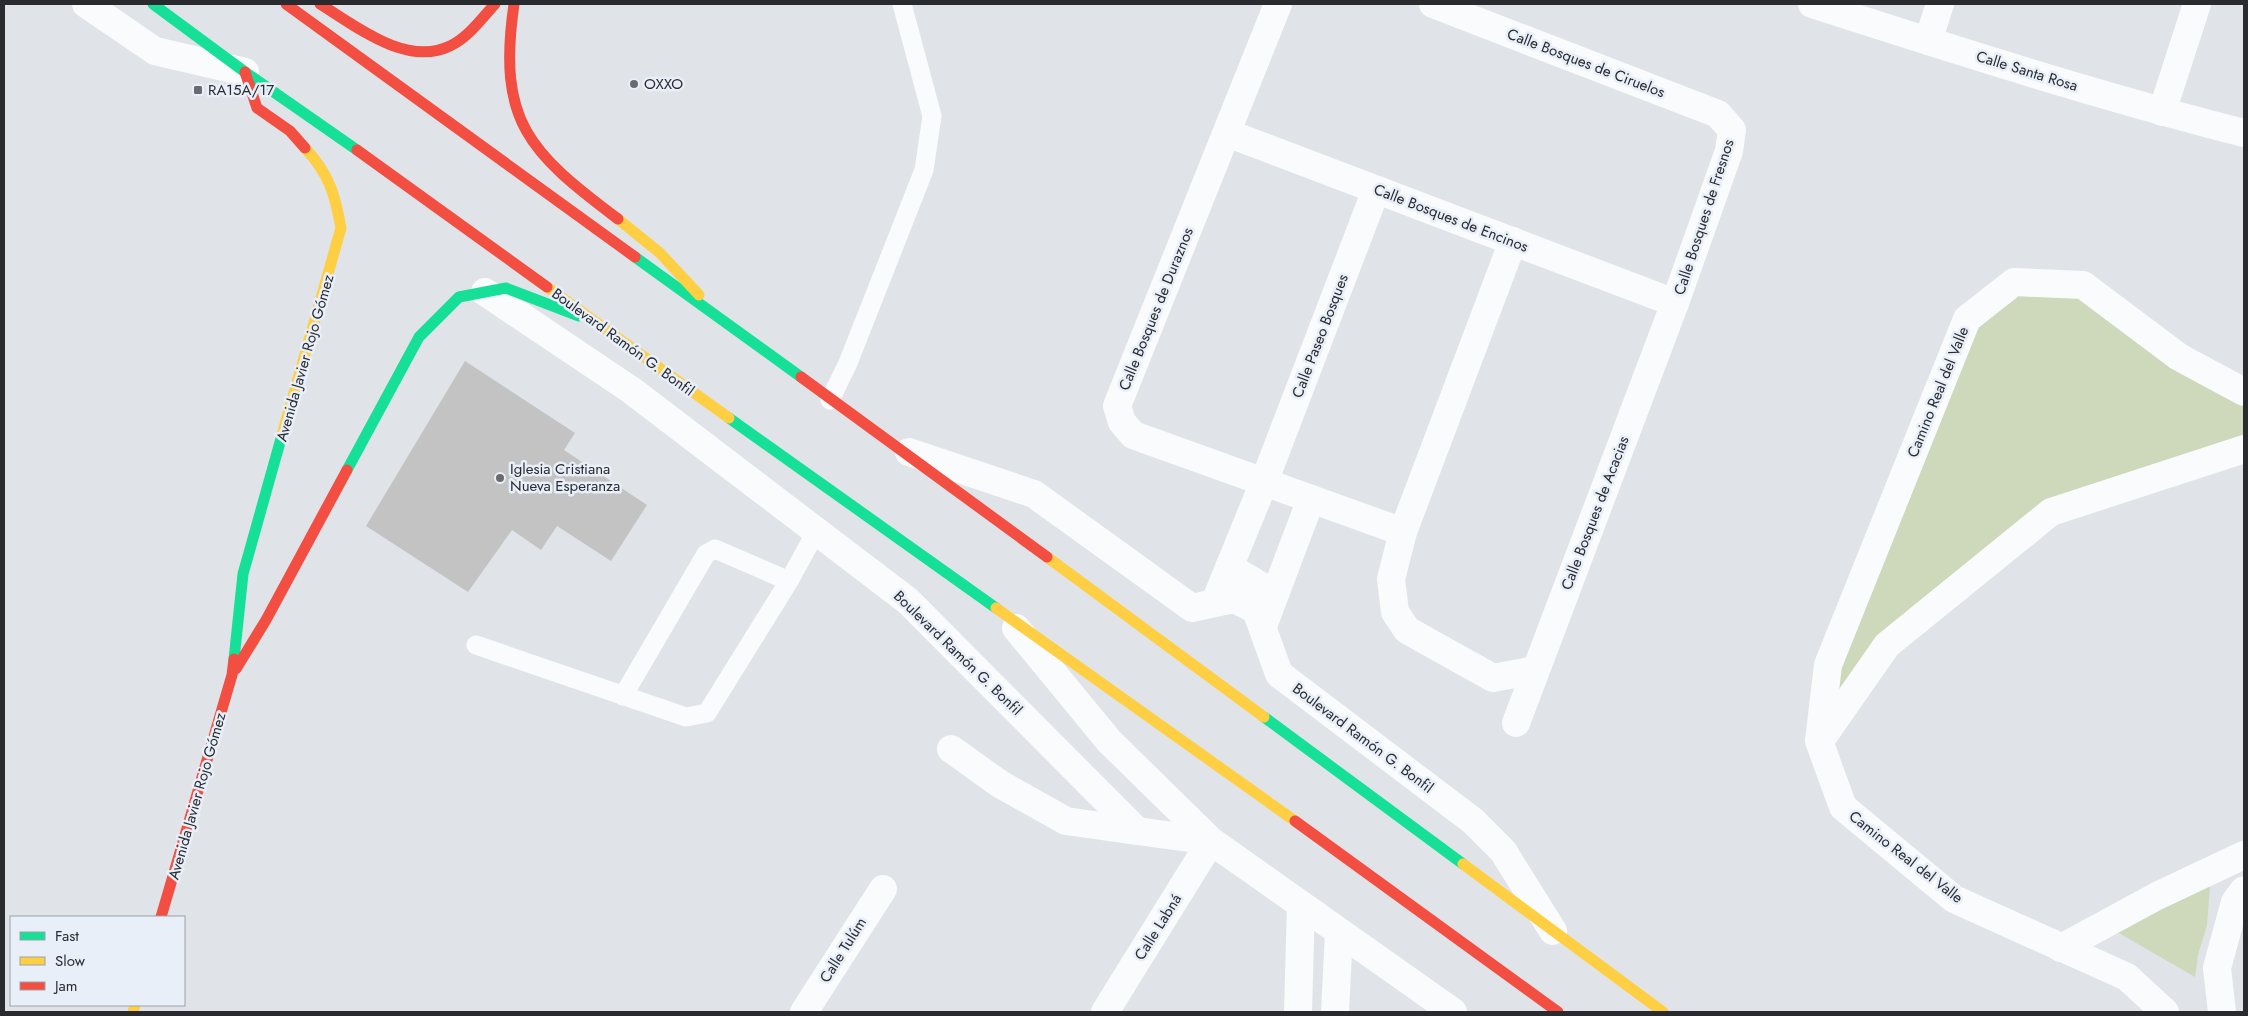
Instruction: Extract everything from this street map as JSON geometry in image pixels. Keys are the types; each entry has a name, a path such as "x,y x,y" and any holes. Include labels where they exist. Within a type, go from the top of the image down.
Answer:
{"main road":[{"name":"Boulevard Ramón G. Bonfil","path":"153,4 245,72 424,197 593,321 1431,918 1558,1012"},
{"name":"Boulevard Ramón G. Bonfil","path":"286,4 719,316 830,400 899,448 1663,1012"},
{"path":"320,4 396,48 423,52 450,46 495,4"},
{"path":"514,4 510,26 510,74 513,97 519,119 531,140 546,161 660,254 719,316"},
{"name":"Avenida Javier Rojo Gómez","path":"161,916 232,674 243,574 340,228 335,194 326,174 310,152 290,131 257,108 245,72"},
{"name":"Avenida Javier Rojo Gómez","path":"232,674 266,620 419,337 459,297 506,288 593,321"}],"street":[{"name":"Boulevard Ramón G. Bonfil","path":"86,4 154,51 245,72"},
{"name":"Calle Bosques de Duraznos","path":"1278,4 1117,406 1122,422 1133,435 1311,499"},
{"name":"Calle Bosques de Ciruelos","path":"1433,4 1718,114 1732,130"},
{"name":"Calle Santa Rosa","path":"1812,4 2162,112 2244,133"},
{"path":"1928,41 1940,4"},
{"path":"2162,112 2197,4"},
{"name":"Calle Bosques de Fresnos","path":"1675,303 1729,150 1732,130"},
{"name":"Calle Bosques de Encinos","path":"1227,133 1675,303"},
{"name":"Calle Paseo Bosques","path":"1215,602 1264,482 1376,190"},
{"path":"1513,241 1403,532 1391,579 1395,612 1407,630 1493,678 1535,670"},
{"name":"Camino Real del Valle","path":"2165,1012 2127,977 1954,899 1843,807 1819,741 1828,666 1967,319 2014,282 2083,285 2179,357 2244,392"},
{"name":"Boulevard Ramón G. Bonfil","path":"484,292 632,390 908,601 1137,831 1211,842"},
{"name":"Calle Bosques de Acacias","path":"1516,723 1675,303"},
{"name":"Boulevard Ramón G. Bonfil","path":"899,448 1034,494 1192,608 1234,599 1256,610 1279,674 1473,821 1502,851 1555,934"},
{"path":"1819,741 1886,645 2051,512 2244,449"},
{"path":"1263,626 1311,499 1403,532"},
{"path":"1229,567 1275,594"},
{"name":"Boulevard Ramón G. Bonfil","path":"1002,611 1109,741 1211,842 1453,1012"},
{"path":"951,749 1000,784 1066,821 1137,831"},
{"name":"Calle Labná","path":"1105,1012 1211,842"},
{"path":"2061,948 2157,896 2244,855"},
{"name":"Calle Tulúm","path":"804,1012 883,889"},
{"path":"2222,1012 2217,968 2235,902 2244,890"},
{"path":"1298,1012 1300,905"},
{"path":"1335,1012 1339,932"}],"lane":[{"path":"830,400 848,363 924,170 932,116 902,4"},
{"path":"476,645 686,717 707,713 789,581 817,530"},
{"path":"623,696 706,554 715,549 789,581"}],"green space":[{"path":"2068,288 2244,391 2244,435 2047,508 1829,714 1831,667 1984,296"},
{"path":"2211,873 2207,925 2198,955 2195,977 2105,925"}],"building":[{"name":"Iglesia Cristiana Nueva Esperanza","path":"465,361 575,433 564,450 647,505 611,561 557,526 541,550 512,530 468,592 366,526"}],"traffic: fast":[{"path":"153,4 245,72 357,150"},
{"path":"635,257 801,377"},
{"path":"347,470 419,337 459,297 506,288 579,316"},
{"path":"729,418 996,608"},
{"path":"234,659 243,574 282,435"},
{"path":"1264,717 1463,864"}],"traffic: slow":[{"path":"282,435 341,228 330,185 320,167 305,148"},
{"path":"618,219 660,253 699,295"},
{"path":"547,287 729,418"},
{"path":"1047,557 1264,717"},
{"path":"996,608 1295,821"},
{"path":"1463,864 1663,1012"},
{"path":"133,1012 135,1006"}],"traffic: jam":[{"path":"286,4 635,257"},
{"path":"320,4 382,41 399,48 416,51 433,51 457,42 495,4"},
{"path":"514,4 510,44 511,78 516,106 526,131 542,153 562,174 618,219"},
{"path":"245,72 257,108 290,131 305,148"},
{"path":"357,150 547,287"},
{"path":"801,377 1047,557"},
{"path":"236,669 266,620 347,470"},
{"path":"161,916 232,675 234,659"},
{"path":"1295,821 1558,1012"}],"place":[{"name":"OXXO","path":"634,84"},
{"name":"RA15A/17","path":"198,90"},
{"name":"Iglesia Cristiana Nueva Esperanza","path":"500,478"}]}
